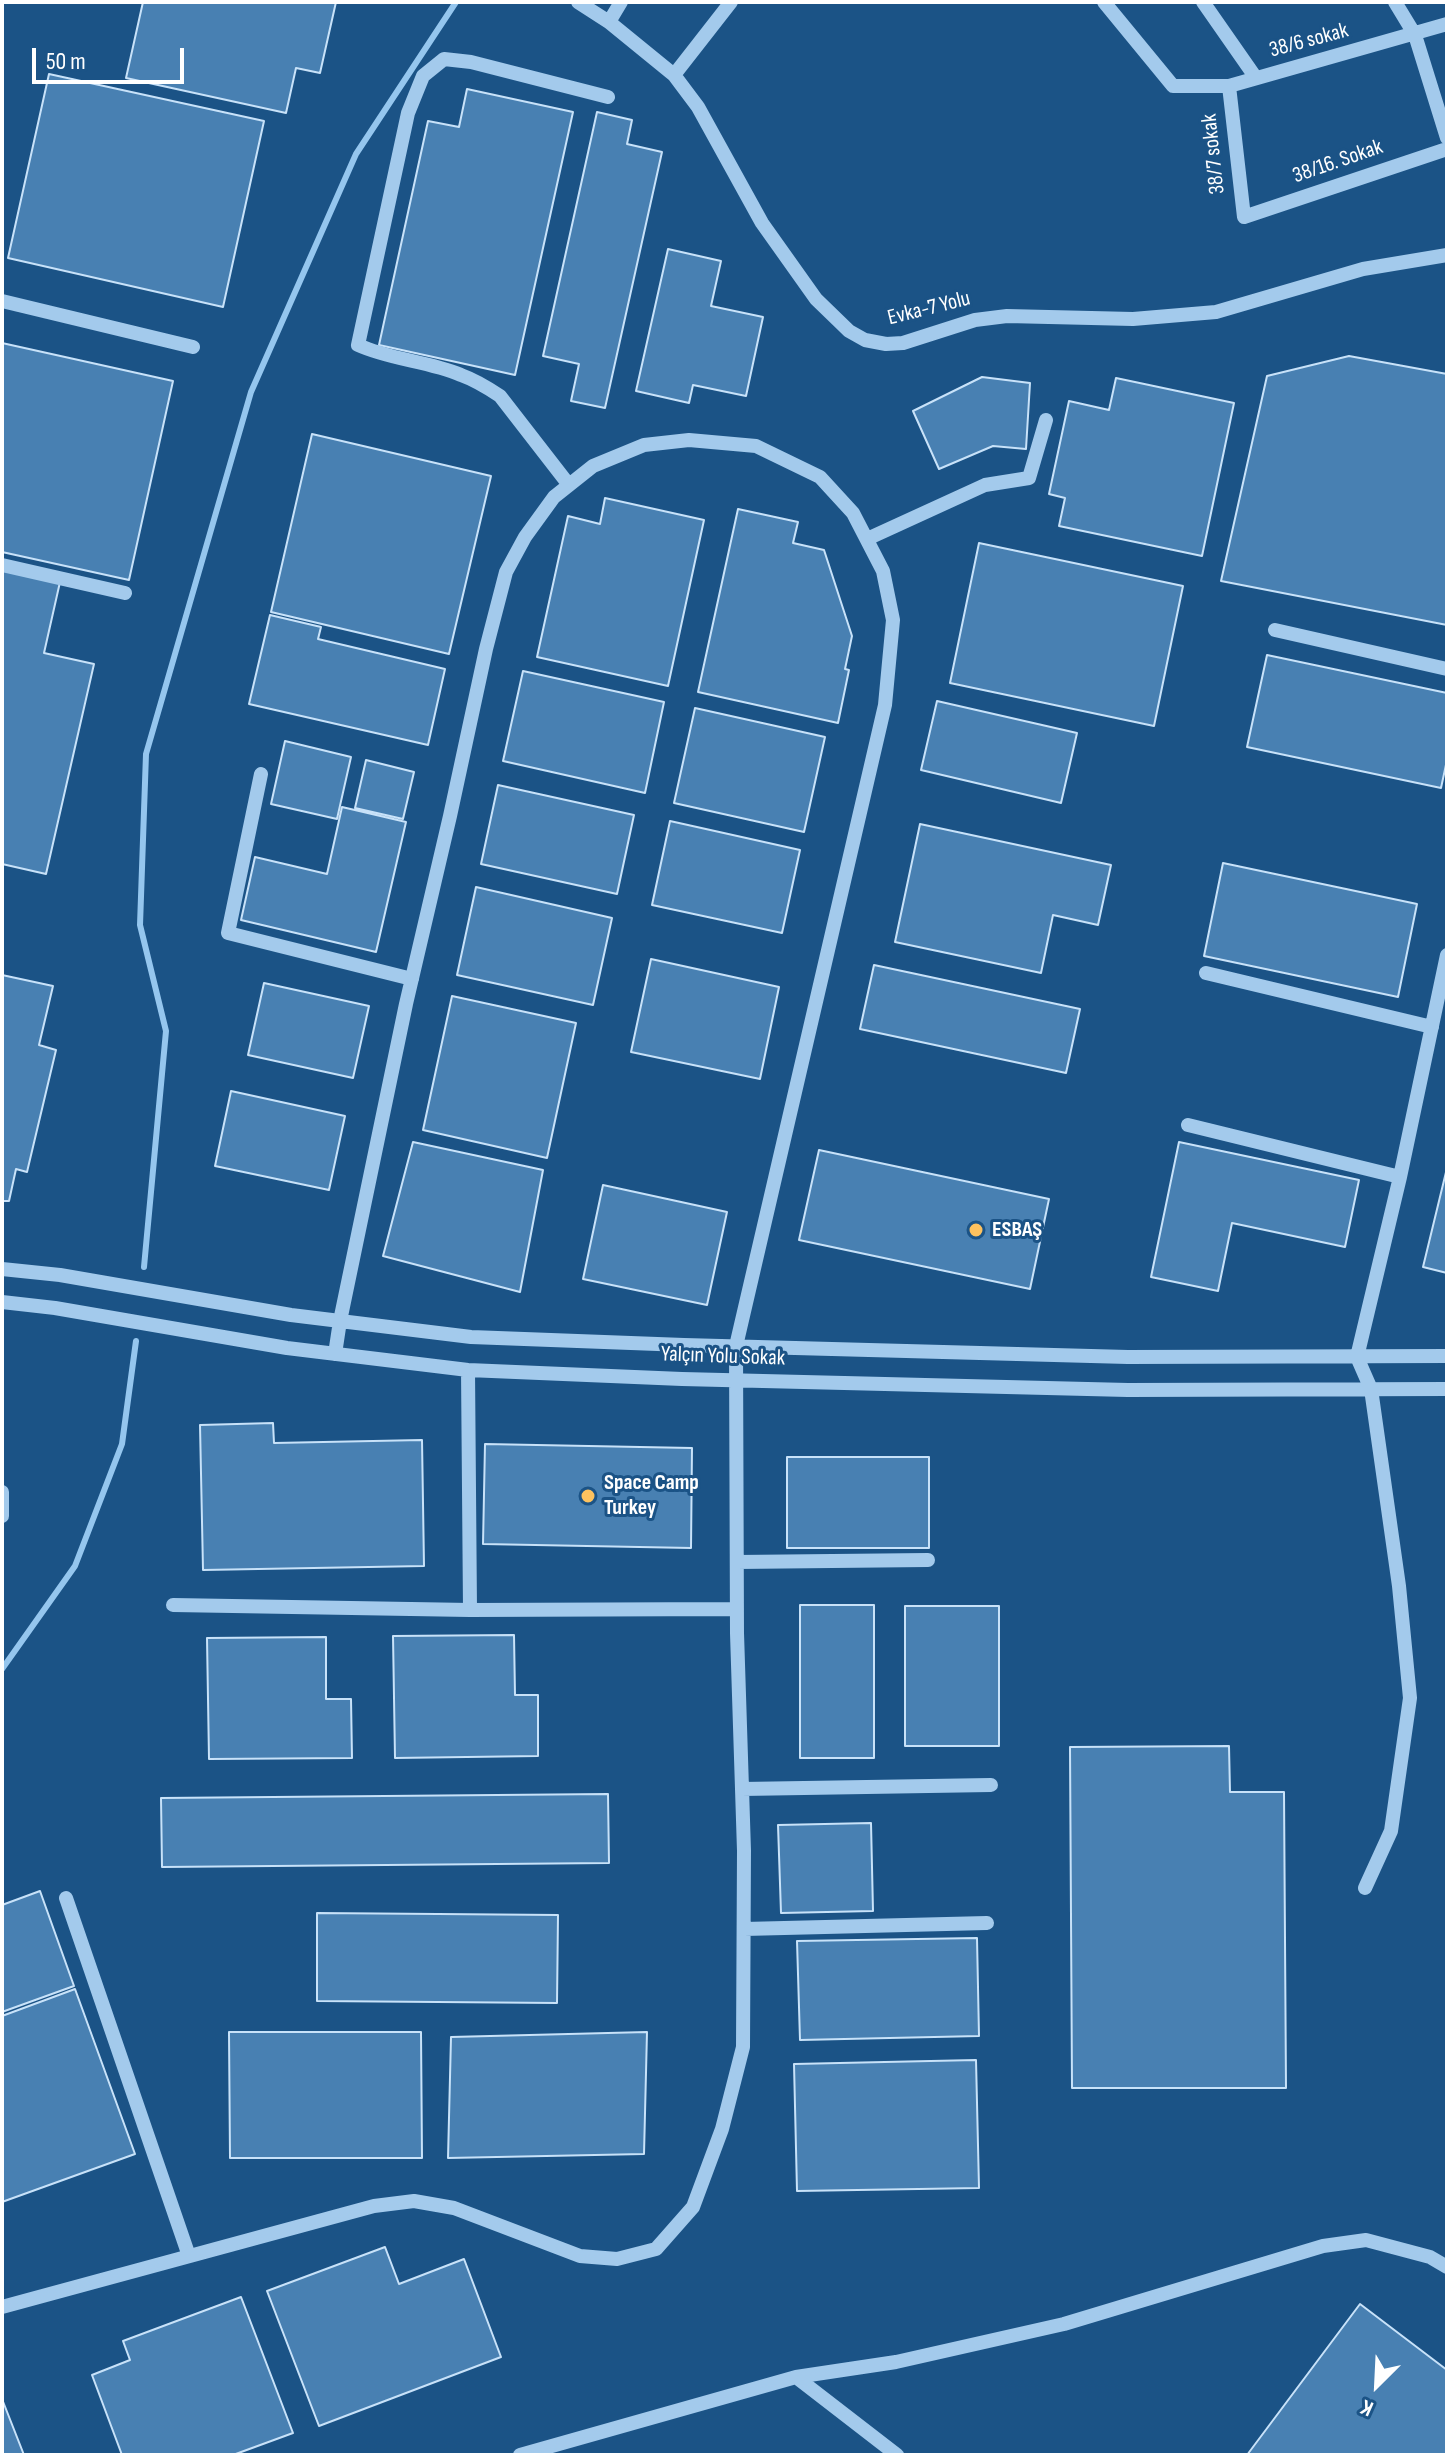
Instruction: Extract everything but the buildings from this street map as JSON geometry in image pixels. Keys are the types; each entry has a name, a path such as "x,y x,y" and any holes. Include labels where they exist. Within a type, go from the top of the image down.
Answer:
{"street":[{"name":"Evka-7 Yolu","path":"578,2 609,22 674,75 698,107 762,223 816,299 849,331 865,340 903,343 975,320 1007,316 1133,319 1216,312 1363,269 1447,255"},
{"path":"609,22 621,2"},
{"path":"674,75 731,2"},
{"name":"38/6 sokak","path":"1104,2 1173,86 1229,86 1447,24"},
{"path":"1203,2 1256,78"},
{"path":"1395,2 1415,35 1447,138"},
{"path":"569,485 500,396 490,389 461,374 375,353 358,345 408,113 423,76 444,59 457,60 608,97"},
{"name":"38/7 sokak","path":"1229,86 1244,217"},
{"name":"38/16. Sokak","path":"1244,217 1447,149"},
{"path":"2,301 193,347"},
{"path":"867,539 985,485 1029,478 1046,420"},
{"path":"2,2307 374,2206 414,2201 454,2208 580,2256 617,2259 656,2249 693,2207 722,2129 743,2047 736,1346 885,705 893,620 883,571 867,539 853,513 820,477 756,446 689,440 644,445 593,466 554,497 525,537 506,572 486,649 412,979 335,1354"},
{"path":"2,565 125,593"},
{"path":"1275,630 1447,669"},
{"path":"261,774 228,933 412,979"},
{"path":"1365,1888 1391,1831 1410,1698 1399,1586 1371,1389 1357,1357 1400,1177 1447,955"},
{"path":"1206,973 1432,1027"},
{"path":"1188,1125 1400,1177"},
{"name":"Yalçın Yolu Sokak","path":"2,1269 60,1275 291,1315 471,1337 1128,1357 1447,1356"},
{"path":"2,1302 2,1309"},
{"name":"Yalçın Yolu Sokak","path":"2,1302 55,1308 287,1348 468,1370 1128,1390 1447,1389"},
{"path":"468,1370 470,1610"},
{"path":"2,1492 2,1516"},
{"path":"737,1562 928,1560"},
{"path":"173,1605 470,1610 737,1609"},
{"path":"742,1789 991,1785"},
{"path":"66,1898 189,2256"},
{"path":"744,1929 987,1923"},
{"path":"520,2455 796,2377 896,2362 1064,2324 1323,2246 1366,2240 1401,2248 1447,2267"},
{"path":"796,2377 897,2455"}],"waterway":[{"path":"144,1267 166,1031 140,925 146,754 251,392 356,154 456,2"},
{"path":"2,1669 75,1566 122,1444 136,1341"}],"place":[{"name":"ESBAŞ","path":"976,1230"},
{"name":"Space Camp Turkey","path":"588,1496"}]}
